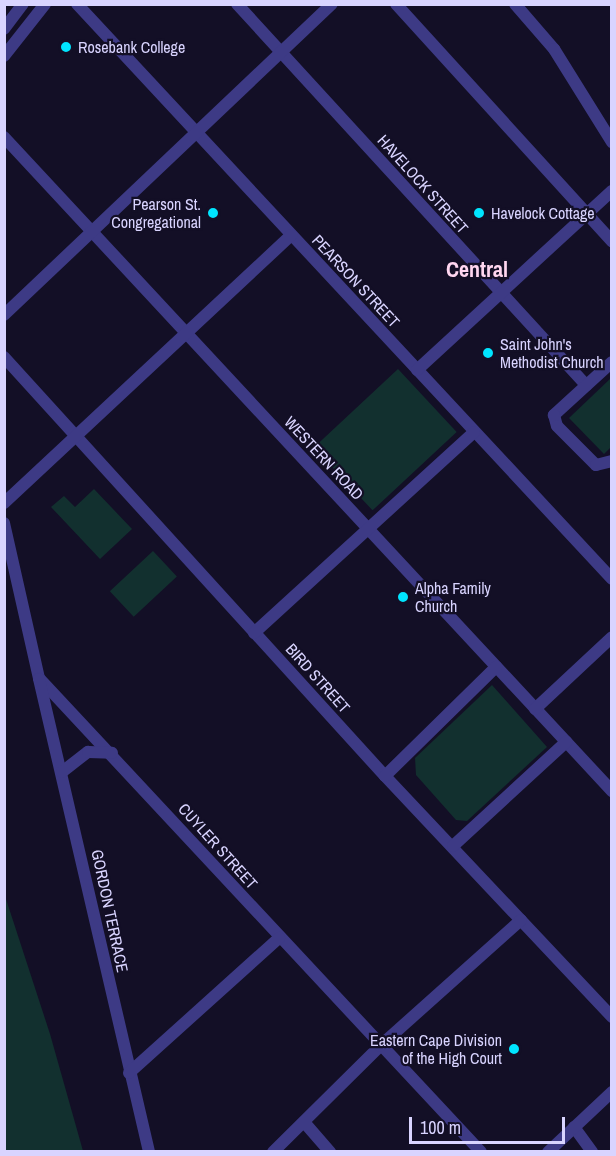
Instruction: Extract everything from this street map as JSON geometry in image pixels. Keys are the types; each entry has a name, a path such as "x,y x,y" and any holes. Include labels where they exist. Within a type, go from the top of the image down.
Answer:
{"street":[{"path":"4,29 23,4"},
{"path":"4,56 45,4"},
{"name":"PEARSON STREET","path":"77,4 612,579"},
{"name":"HAVELOCK STREET","path":"237,4 586,385"},
{"path":"4,315 93,235 332,4"},
{"path":"396,4 612,241"},
{"path":"515,4 554,49 612,142"},
{"name":"WESTERN ROAD","path":"7,143 612,791"},
{"path":"417,370 499,291 612,190"},
{"path":"4,503 291,235"},
{"name":"BIRD STREET","path":"4,357 73,437 385,776 612,1017"},
{"path":"612,362 557,410 555,420 596,465 612,461"},
{"path":"254,633 474,432"},
{"path":"4,523 39,678"},
{"path":"535,709 612,637"},
{"path":"385,776 496,668"},
{"name":"CUYLER STREET","path":"39,678 112,753 279,938 481,1152"},
{"name":"GORDON TERRACE","path":"39,678 149,1152"},
{"path":"453,846 566,742"},
{"path":"62,772 88,752 112,753"},
{"path":"273,1152 380,1046 521,920"},
{"path":"129,1073 279,938"},
{"path":"548,1152 612,1092"},
{"path":"304,1122 330,1152"},
{"path":"574,1127 592,1152"}],"green space":[{"path":"398,369 457,432 373,510 314,447"},
{"path":"611,378 611,447 604,454 569,418"},
{"path":"94,489 132,529 100,559 51,507 64,496 75,507"},
{"path":"153,551 177,577 134,617 110,591"},
{"path":"492,685 547,747 467,821 456,820 416,775 415,758"},
{"path":"5,896 50,1034 83,1151 5,1151"}],"place":[{"name":"Rosebank College","path":"66,47"},
{"name":"Pearson St. Congregational","path":"213,213"},
{"name":"Havelock Cottage","path":"479,213"},
{"name":"Saint John's Methodist Church","path":"488,353"},
{"name":"Alpha Family Church","path":"403,597"},
{"name":"Eastern Cape Division of the High Court","path":"514,1049"}],"district":[{"name":"Central","path":"477,270"}]}
